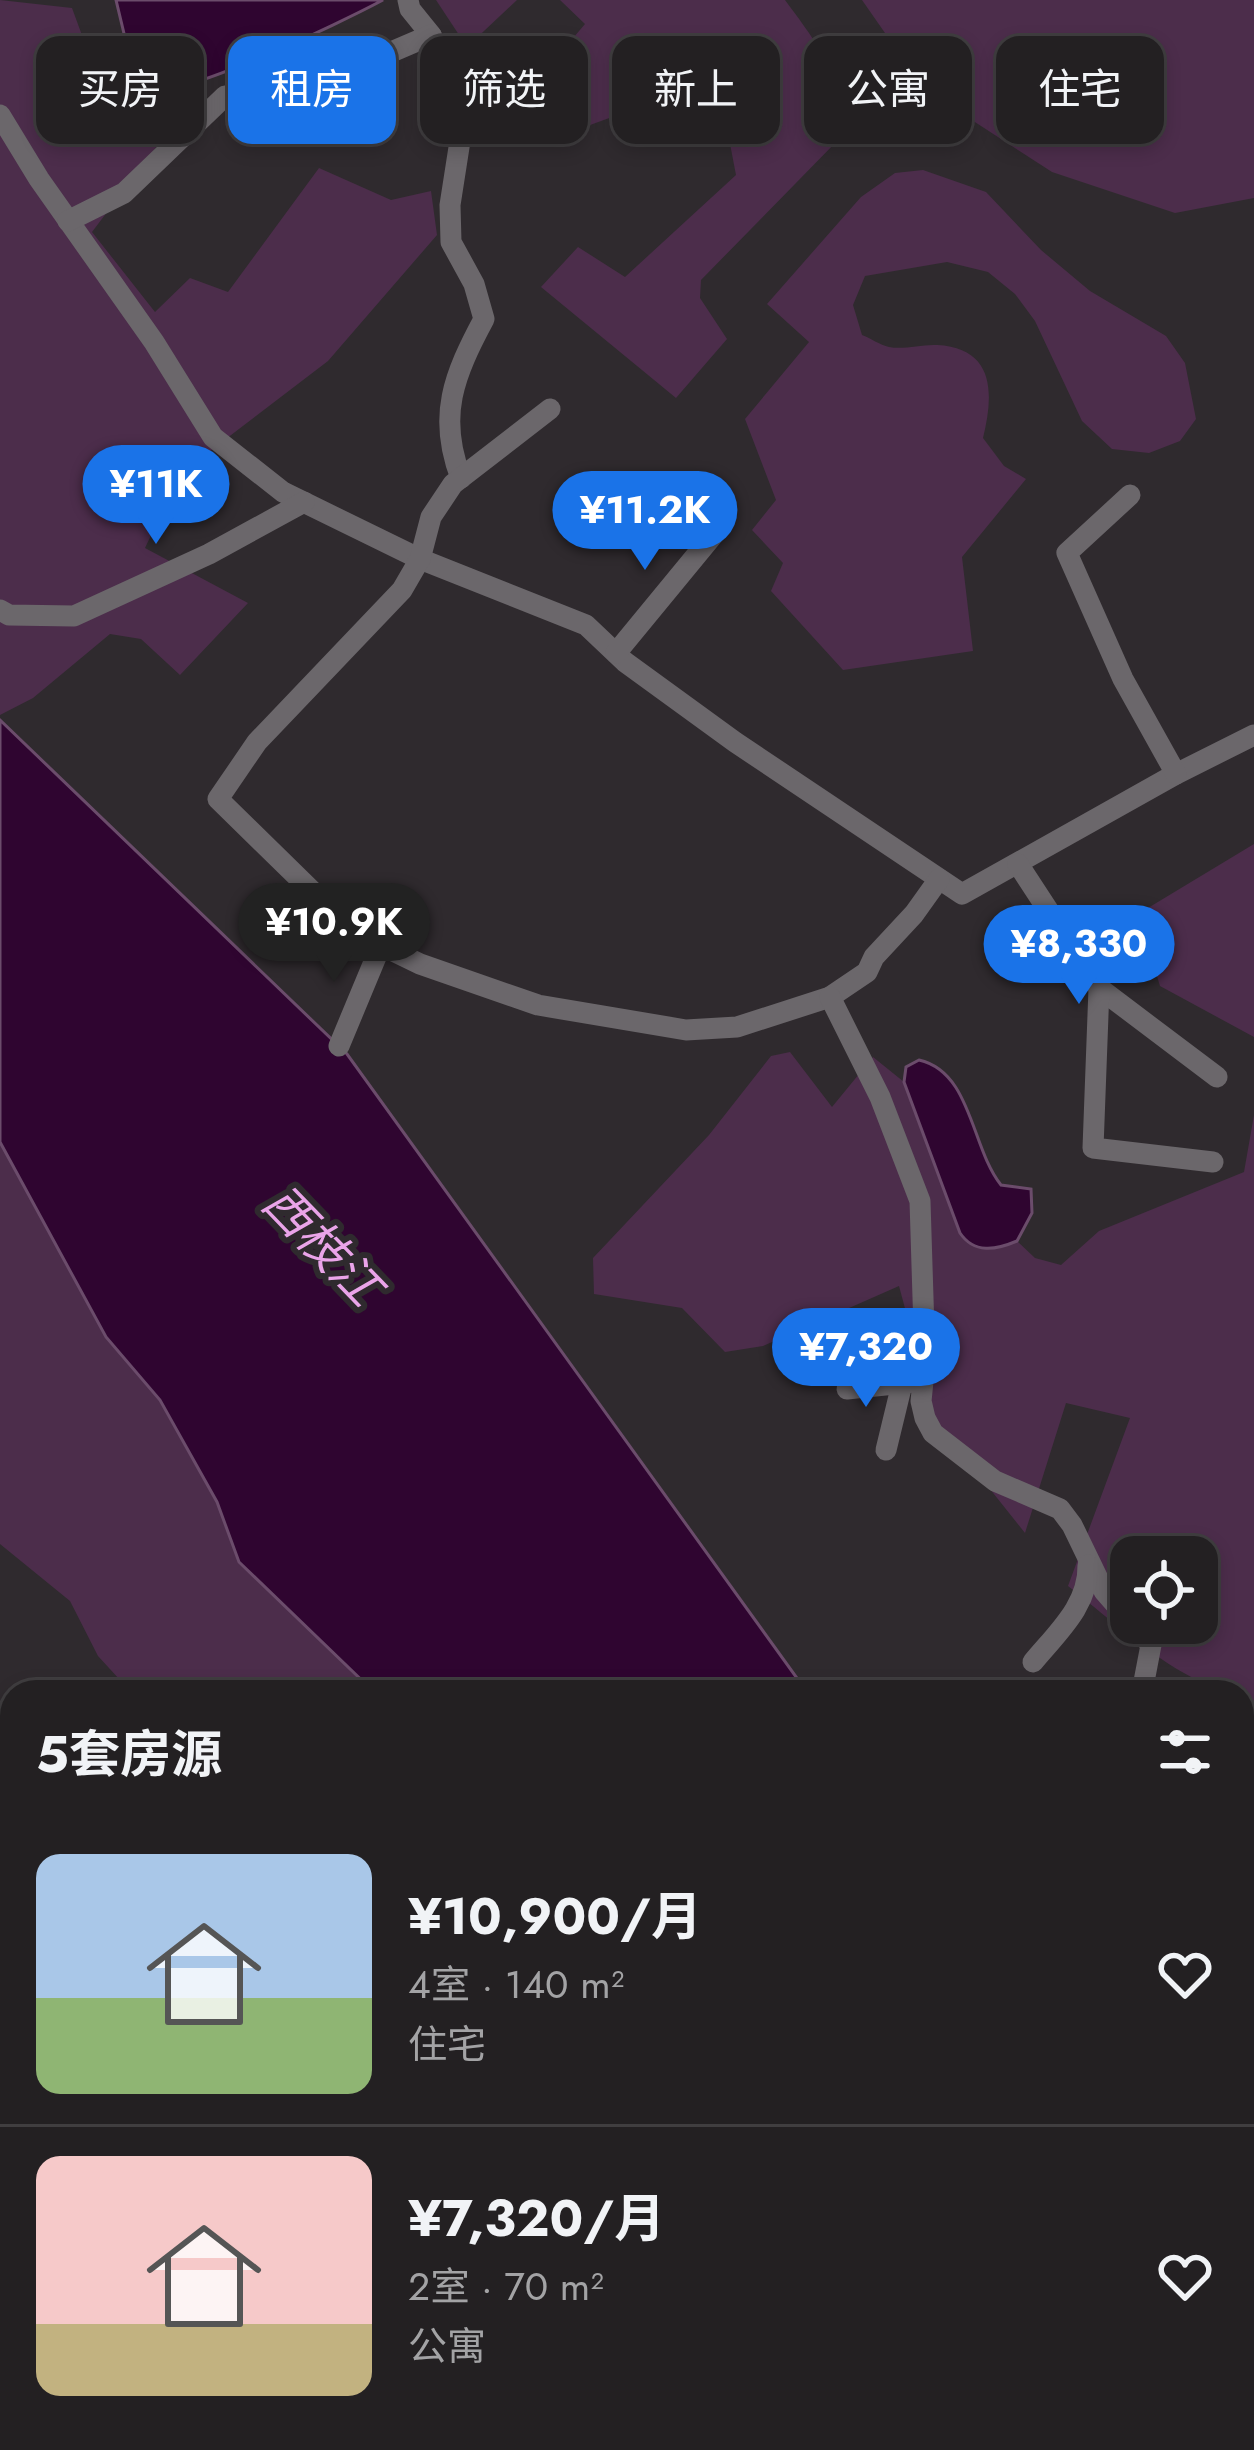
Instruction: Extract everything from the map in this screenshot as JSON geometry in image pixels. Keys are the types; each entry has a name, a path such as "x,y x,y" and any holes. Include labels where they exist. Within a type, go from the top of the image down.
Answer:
{"street":[{"path":"408,0 431,35 459,99 462,128 450,206 452,242 484,319 458,367 449,407 449,446 461,478"},
{"path":"68,221 124,193 224,96 255,101 333,77 431,35"},
{"path":"0,115 213,437 283,492 420,559 586,625 735,742 962,894 1254,735"},
{"path":"550,410 461,478 431,517 420,559 402,590 257,742 218,800 313,892 381,945 420,964 538,1005 686,1030 737,1027 830,997 867,973 874,957 914,914 938,879"},
{"path":"1130,495 1067,553 1123,679 1176,774"},
{"path":"0,610 10,615 74,616 209,554 304,502"},
{"path":"616,653 718,530"},
{"path":"1018,864 1099,988 1217,1077"},
{"path":"339,1046 381,945"},
{"path":"1099,988 1093,1148 1213,1162"},
{"path":"830,997 880,1097 920,1201 924,1247 912,1383 886,1450"},
{"path":"847,1389 912,1383"},
{"path":"912,1383 933,1433 995,1481 1060,1509 1088,1564 1110,1593"},
{"path":"1034,1662 1081,1603 1089,1584 1088,1564"},
{"path":"1144,1680 1150,1644"}],"shaded area":[{"path":"0,0 72,8 82,36 36,36 36,144 158,144 92,232 155,312 190,278 228,292 319,168 391,200 431,191 437,235 328,361 180,474 145,548 248,603 180,675 141,639 110,634 33,698 0,715"},
{"path":"436,0 517,0 479,36 460,36"},
{"path":"560,0 785,0 810,36 804,36 804,144 834,144 701,280 700,298 727,339 676,398 541,287 578,247 625,277 736,175 730,144 780,144 780,36 612,36 612,117 588,126 588,36 575,36 585,24"},
{"path":"862,0 1254,0 1254,198 1175,213 1052,172 1009,144 1164,144 1164,36 996,36 996,136 972,120 972,36 887,36"},
{"path":"923,170 986,192 1041,250 1090,291 1166,336 1185,363 1196,419 1180,441 1149,453 1112,449 1082,421 1035,321 1015,294 988,272 947,262 865,276 853,305 862,335 889,347 937,345 970,355 980,364 989,390 983,438 1004,466 1026,479 962,557 973,651 843,670 771,591 783,563 752,530 776,500 745,419 809,342 767,304 861,197 895,173"},
{"path":"1254,844 1254,1037 1160,986 1138,914"},
{"path":"790,1052 832,1107 873,1057 904,1082 967,1243 1001,1247 1017,1241 1035,1258 1061,1265 1099,1231 1244,1172 1254,1115 1254,1680 1198,1680 1141,1644 1218,1644 1218,1536 1110,1536 1110,1620 1068,1586 1130,1418 1066,1403 1025,1533 935,1420 899,1286 763,1346 725,1352 682,1308 594,1294 593,1258 709,1135 771,1056"},
{"path":"0,1142 106,1337 160,1400 217,1502 239,1562 362,1680 120,1680 98,1656 70,1601 0,1544"}],"water":[{"path":"116,0 383,0 307,36 228,36 228,70 204,79 204,36 125,36"},
{"name":"西枝江","path":"0,720 347,1054 798,1680 362,1680 239,1562 217,1502 160,1400 106,1337 0,1142"},
{"path":"919,1060 950,1079 1001,1185 1031,1189 1032,1213 1017,1241 986,1248 960,1233 904,1082 906,1067"}]}
